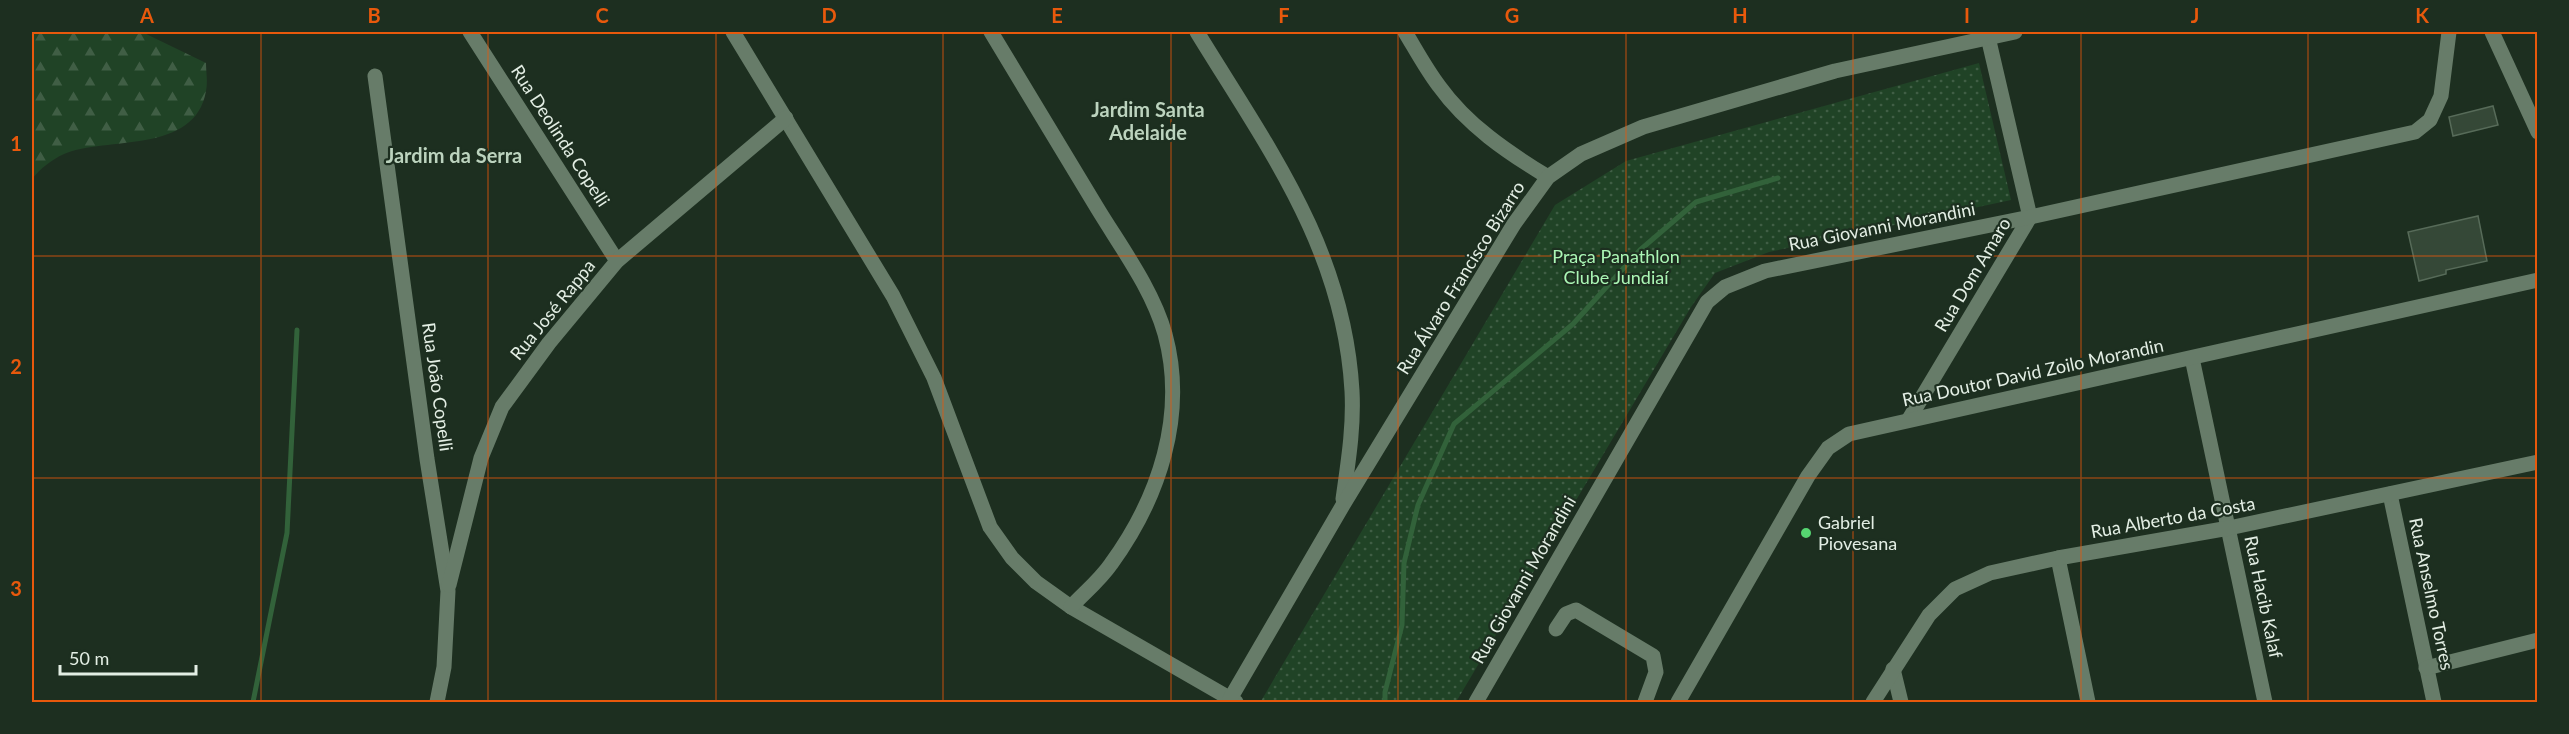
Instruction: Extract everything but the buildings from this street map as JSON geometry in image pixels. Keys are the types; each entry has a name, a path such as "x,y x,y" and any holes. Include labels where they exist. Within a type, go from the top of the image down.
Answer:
{"street":[{"name":"Rua Deolinda Copelli","path":"470,32 617,261"},
{"path":"733,32 893,296 934,378 990,527 1012,558 1036,582 1071,607 1233,701"},
{"path":"991,32 1143,285 1164,332 1174,379 1169,436 1158,477 1138,523 1110,566 1071,607"},
{"path":"1197,32 1291,185 1318,240 1332,281 1342,317 1352,391 1352,432 1342,505"},
{"path":"1405,32 1439,87 1475,127 1514,156 1548,177"},
{"name":"Rua Álvaro Francisco Bizarro","path":"1233,701 1342,505 1514,224 1548,177 1581,154 1642,126 1835,71 2015,32"},
{"name":"Rua Giovanni Morandini","path":"1476,702 1707,302 1725,286 1765,271 2030,217 2415,132 2430,120 2441,96 2449,32"},
{"path":"2492,32 2538,132"},
{"name":"Rua Dom Amaro","path":"1909,419 2030,217 1988,37"},
{"name":"Rua João Copelli","path":"375,76 427,459 448,591 444,667 437,702"},
{"name":"Rua José Rappa","path":"448,591 481,458 502,407 549,343 617,261 786,118"},
{"name":"Rua Doutor David Zoilo Morandin","path":"1678,702 1808,476 1828,448 1849,434 2538,280"},
{"name":"Rua Hacib Kalaf","path":"2192,358 2265,702"},
{"name":"Rua Alberto da Costa","path":"1873,702 1929,615 1955,589 1990,573 2058,558 2229,528 2538,462"},
{"name":"Rua Anselmo Torres","path":"2390,494 2434,702"},
{"path":"2058,558 2088,702"},
{"path":"1556,629 1566,614 1576,610 1653,656 1656,672 1645,702"},
{"path":"2426,668 2538,640"},
{"path":"1893,669 1901,702"}],"green space":[{"path":"32,32 142,32 206,63 207,88 198,111 185,125 167,134 147,140 82,149 64,154 46,165 32,179"},
{"name":"Praça Panathlon Clube Jundiaí","path":"1979,63 2011,200 1769,252 1715,273 1691,307 1456,702 1261,701 1555,205 1626,161"}],"waterway":[{"path":"1385,702 1385,692 1402,625 1404,563 1418,505 1454,424 1573,324 1640,250 1696,202 1778,178"},
{"path":"253,702 287,533 297,330"}],"place":[{"name":"Gabriel Piovesana","path":"1806,533"}],"district":[{"name":"Jardim Santa Adelaide","path":"1148,122"},
{"name":"Jardim da Serra","path":"454,156"}]}
